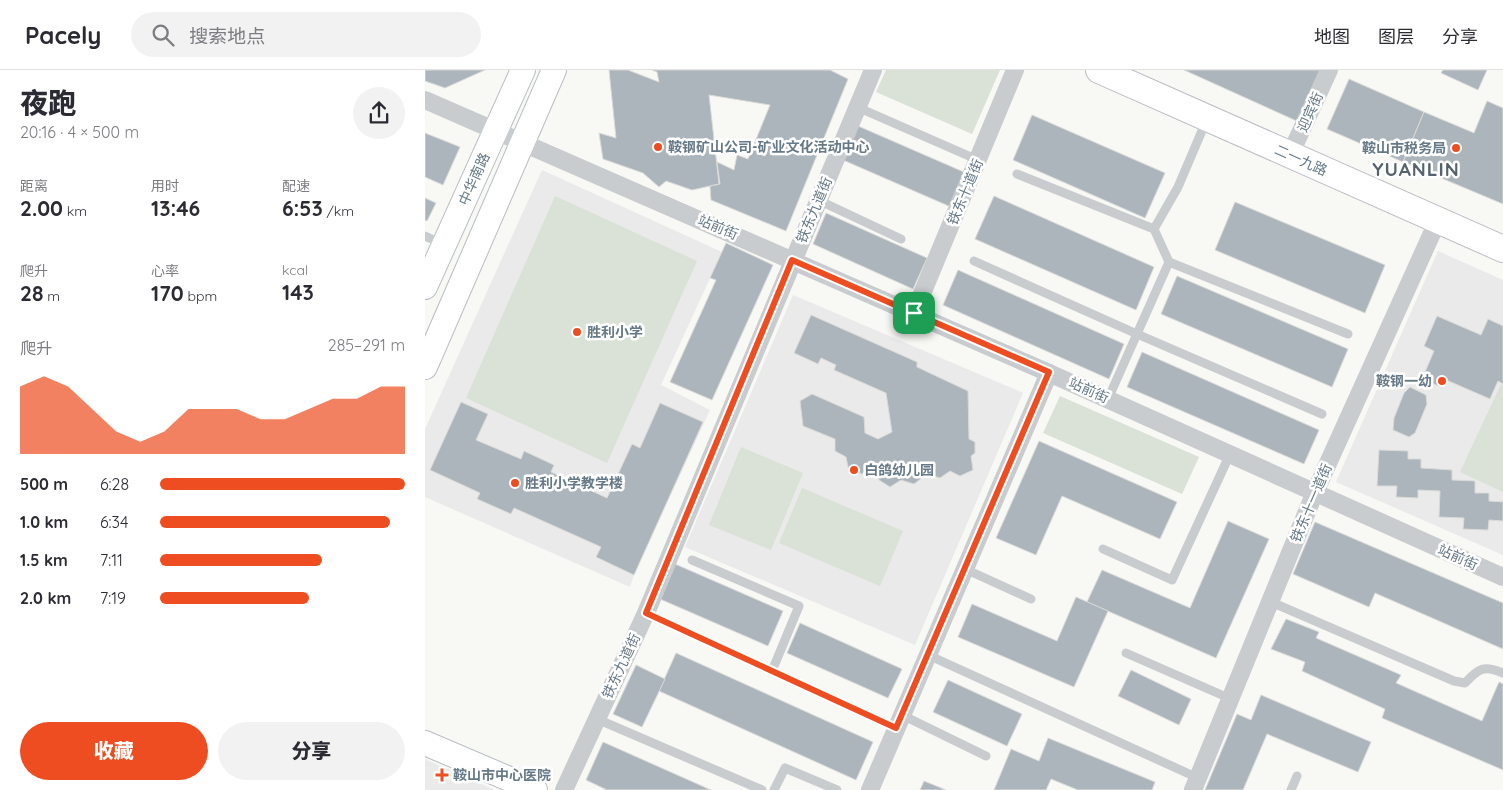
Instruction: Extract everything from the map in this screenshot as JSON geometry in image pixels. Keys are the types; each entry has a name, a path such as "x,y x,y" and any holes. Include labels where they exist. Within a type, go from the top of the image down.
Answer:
{"main road":[{"name":"中华南路","path":"425,287 435,240 496,132 523,70"},
{"path":"425,367 554,70"},
{"name":"二一九路","path":"1099,70 1503,249"},
{"path":"425,743 535,790"}],"street":[{"name":"铁东九道街","path":"564,790 646,613 873,70"},
{"name":"铁东十道街","path":"914,313 1015,70"},
{"name":"迎宾街","path":"1290,155 1329,70"},
{"name":"站前街","path":"425,100 1049,372 1503,577"},
{"name":"铁东十一道街","path":"1196,784 1315,492 1438,220"},
{"path":"870,790 1049,372"}],"lane":[{"path":"857,107 978,160"},
{"path":"1153,229 1178,187 1207,118"},
{"path":"1017,174 1153,229 1169,262 1348,334"},
{"path":"818,200 901,238"},
{"path":"974,261 1321,414"},
{"path":"1108,399 1169,262"},
{"path":"1103,549 1172,580 1231,454"},
{"path":"692,560 799,606 772,671"},
{"path":"965,569 1031,599"},
{"path":"1271,602 1453,681 1465,683 1477,671 1489,667 1503,673"},
{"path":"646,613 772,671 986,756"},
{"path":"1126,653 1231,699"},
{"path":"927,655 1196,784"},
{"path":"597,719 762,790"},
{"path":"774,790 785,768 837,790"},
{"path":"1291,790 1297,776"}],"shaded area":[{"path":"886,70 1000,70 972,134 876,92"},
{"name":"胜利小学","path":"542,170 722,252 661,385 710,410 630,587 425,497 425,429"},
{"path":"555,196 697,261 607,463 466,398"},
{"name":"鞍钢一幼","path":"1438,251 1503,280 1503,555 1336,482"},
{"name":"白鸽幼儿园","path":"793,295 1023,393 915,645 685,547"},
{"path":"1501,384 1503,385 1503,492 1460,472"},
{"path":"1060,396 1199,457 1182,494 1043,433"},
{"path":"741,447 803,473 771,550 709,525"},
{"path":"802,488 903,531 880,586 779,543"},
{"name":"鞍山市中心医院","path":"425,759 495,790 425,790"}],"building":[{"path":"425,70 485,70 445,88 425,81"},
{"name":"鞍钢矿山公司-矿业文化活动中心","path":"609,70 628,70 659,82 657,72 652,70 830,70 848,79 786,231 711,200 710,186 692,190 666,181 659,187 643,173 603,159 599,133 616,138","holes":["709,95 770,105 748,159 737,155 734,170 717,162 720,184 710,186 719,184"]},
{"path":"1184,70 1321,70 1299,122"},
{"path":"1443,70 1487,70 1478,90 1441,73"},
{"path":"1349,79 1424,112 1403,162 1327,129"},
{"name":"鞍山市税务局","path":"1487,101 1503,108 1503,204 1403,162 1424,112 1474,133"},
{"path":"1032,115 1165,173 1145,218 1013,160"},
{"path":"858,126 966,173 951,207 843,160"},
{"path":"425,133 460,147 443,185 425,177"},
{"path":"994,196 1154,267 1136,310 975,239"},
{"path":"425,198 436,203 427,221 425,220"},
{"path":"1235,202 1385,265 1365,313 1215,250"},
{"path":"826,213 927,258 913,289 813,244"},
{"path":"726,243 773,265 712,400 670,382 716,280 710,278"},
{"path":"958,270 1124,344 1109,379 943,305"},
{"path":"1177,276 1348,349 1332,387 1161,314"},
{"path":"811,315 917,362 917,367 968,391 969,439 975,442 975,453 971,456 973,470 960,476 950,471 940,478 927,474 914,484 901,480 890,487 879,480 878,471 870,467 862,474 848,467 846,457 835,451 835,439 803,426 800,401 812,394 864,417 865,433 878,439 892,432 886,393 834,370 836,365 821,358 818,364 794,353"},
{"path":"1437,316 1481,335 1488,319 1503,326 1503,384 1498,381 1490,399 1444,379 1441,387 1422,379 1434,351 1424,346"},
{"path":"1142,352 1319,430 1304,464 1127,387"},
{"path":"1410,387 1426,395 1427,404 1415,433 1409,437 1393,430 1394,418 1404,393"},
{"name":"胜利小学教学楼","path":"461,402 488,414 476,440 521,459 524,451 554,465 551,472 607,498 632,444 640,448 660,403 703,422 634,575 596,557 601,547 514,508 511,514 477,499 480,493 430,470"},
{"path":"1039,441 1177,502 1160,539 1062,496 1036,555 996,538"},
{"path":"1379,450 1408,451 1408,459 1421,459 1421,468 1452,470 1452,480 1475,481 1475,493 1489,493 1489,501 1503,502 1503,521 1489,520 1488,530 1463,529 1464,518 1439,517 1440,491 1418,490 1418,498 1396,497 1397,486 1377,486"},
{"path":"1228,521 1269,539 1216,658 1087,602 1102,570 1190,608"},
{"path":"1315,522 1503,603 1503,649 1375,593 1369,607 1293,574"},
{"path":"675,564 783,611 768,646 660,599"},
{"path":"1076,597 1108,611 1074,687 958,637 972,604 1057,641"},
{"path":"1286,619 1319,632 1316,638 1401,675 1396,683 1482,721 1499,682 1503,684 1503,770 1382,718 1385,709 1302,671 1305,662 1271,649"},
{"path":"800,623 902,669 888,698 787,653"},
{"path":"676,653 873,742 856,780 659,691"},
{"path":"636,665 665,679 642,727 613,714"},
{"path":"1131,670 1191,699 1179,725 1118,696"},
{"path":"948,680 1022,714 1007,746 933,712"},
{"path":"1261,695 1371,742 1358,772 1267,734 1243,790 1205,790 1237,714 1251,720"},
{"path":"1048,738 1155,782 1152,790 1078,790 1051,779 1046,790 994,790 1011,749 1039,761"},
{"path":"603,742 711,790 607,790 586,780"},
{"path":"924,781 946,790 920,790"}],"place":[{"name":"鞍钢矿山公司-矿业文化活动中心","path":"658,147"},
{"name":"鞍山市税务局","path":"1456,148"},
{"name":"胜利小学","path":"577,332"},
{"name":"鞍钢一幼","path":"1442,381"},
{"name":"白鸽幼儿园","path":"854,470"},
{"name":"胜利小学教学楼","path":"515,483"},
{"name":"鞍山市中心医院","path":"442,775"}],"district":[{"name":"YUANLIN","path":"1416,169"}],"route":[{"path":"792,260 914,313 1049,372 896,728 646,613 792,260"}]}
